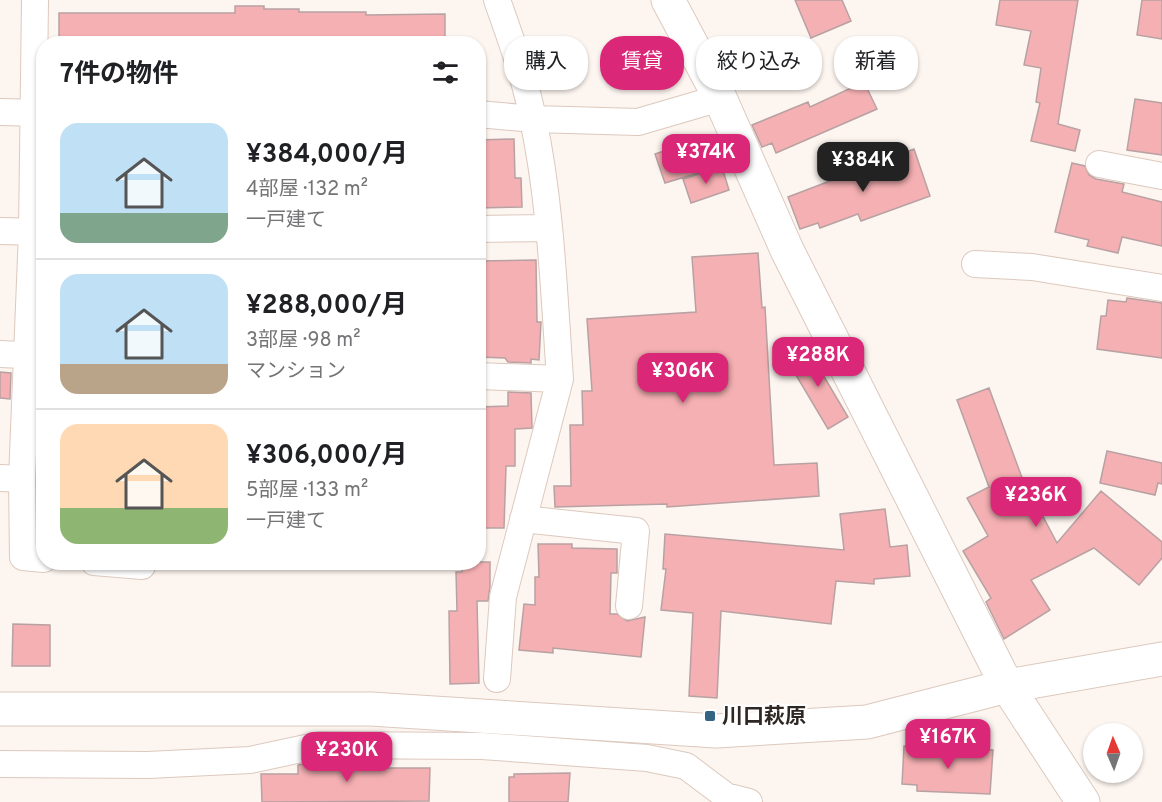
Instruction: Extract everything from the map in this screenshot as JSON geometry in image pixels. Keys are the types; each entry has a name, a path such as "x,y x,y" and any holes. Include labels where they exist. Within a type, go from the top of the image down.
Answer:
{"street":[{"path":"35,0 36,36"},
{"path":"497,0 518,59 534,119 549,228 560,379 503,597 497,679"},
{"path":"668,0 720,98 787,250 1007,686 1082,802"},
{"path":"486,115 534,119 638,122 720,98"},
{"path":"0,112 36,113"},
{"path":"1099,164 1162,176"},
{"path":"486,229 549,228"},
{"path":"0,231 36,232"},
{"path":"36,248 11,478 23,557 36,558"},
{"path":"975,264 1032,267 1162,288"},
{"path":"486,376 560,379"},
{"path":"523,519 636,531 629,606"},
{"path":"0,709 371,709 716,731 867,722 1007,686 1162,659"},
{"path":"0,764 148,765 250,760 320,745 482,746 647,758 686,766 726,796 749,802"}],"building":[{"path":"795,0 842,0 851,21 816,36 810,36"},
{"path":"1000,0 1078,0 1058,124 1080,130 1075,151 1031,141 1040,103 1036,102 1041,68 1024,65 1031,31 996,25"},
{"path":"1142,0 1162,0 1162,39 1137,35"},
{"path":"235,6 264,6 264,9 299,9 299,12 366,12 366,15 445,14 445,36 59,36 59,13 235,13"},
{"path":"847,90 868,90 877,109 776,153 772,143 762,147 752,125 808,102 810,107"},
{"path":"1135,99 1162,103 1162,155 1127,150"},
{"path":"514,139 515,178 521,178 522,207 486,208 486,140"},
{"path":"691,142 701,172 665,183 655,154"},
{"path":"914,149 930,196 861,221 858,214 820,228 818,223 800,229 788,197"},
{"path":"1072,163 1085,166 1089,175 1096,179 1124,184 1122,192 1162,202 1162,246 1122,237 1118,253 1087,246 1089,240 1055,232"},
{"path":"722,167 729,190 691,203 683,179"},
{"path":"758,253 762,308 765,307 774,465 817,463 819,496 667,507 667,504 555,507 554,486 571,486 570,425 583,425 582,391 592,391 587,319 696,312 692,257"},
{"path":"536,260 537,322 541,322 539,360 531,359 531,363 508,362 505,358 486,357 486,261"},
{"path":"1127,298 1162,303 1162,358 1097,349 1101,316 1106,316 1108,300 1126,302"},
{"path":"807,348 848,417 828,429 787,360"},
{"path":"0,372 11,373 10,399 0,398"},
{"path":"989,388 1021,475 1057,543 1101,491 1162,542 1162,558 1139,585 1094,548 1031,580 1050,610 1004,639 986,602 991,598 963,551 988,536 967,498 989,487 957,400"},
{"path":"508,392 531,393 532,428 515,429 515,466 506,466 504,528 486,528 486,407 508,406"},
{"path":"1107,451 1162,463 1162,484 1158,483 1155,495 1100,483"},
{"path":"885,509 890,547 907,545 910,576 874,579 874,584 836,581 831,624 721,611 717,698 689,696 693,613 661,610 666,569 663,569 665,534 844,550 840,514"},
{"path":"538,544 572,544 572,548 617,549 617,573 611,573 610,614 617,614 627,621 645,617 641,657 553,648 553,653 519,650 524,604 535,605 535,577 539,577"},
{"path":"486,562 490,562 488,601 477,601 479,683 450,684 449,611 457,611 456,572 462,572 462,570 486,570"},
{"path":"13,624 50,625 50,666 12,666"},
{"path":"904,746 993,750 990,794 917,791 917,785 902,784"},
{"path":"321,760 374,760 374,768 430,768 429,801 262,802 261,774 298,774 298,765"},
{"path":"570,773 568,802 509,802 509,777 514,777 514,774"}],"place":[{"name":"川口萩原","path":"710,716"}]}
